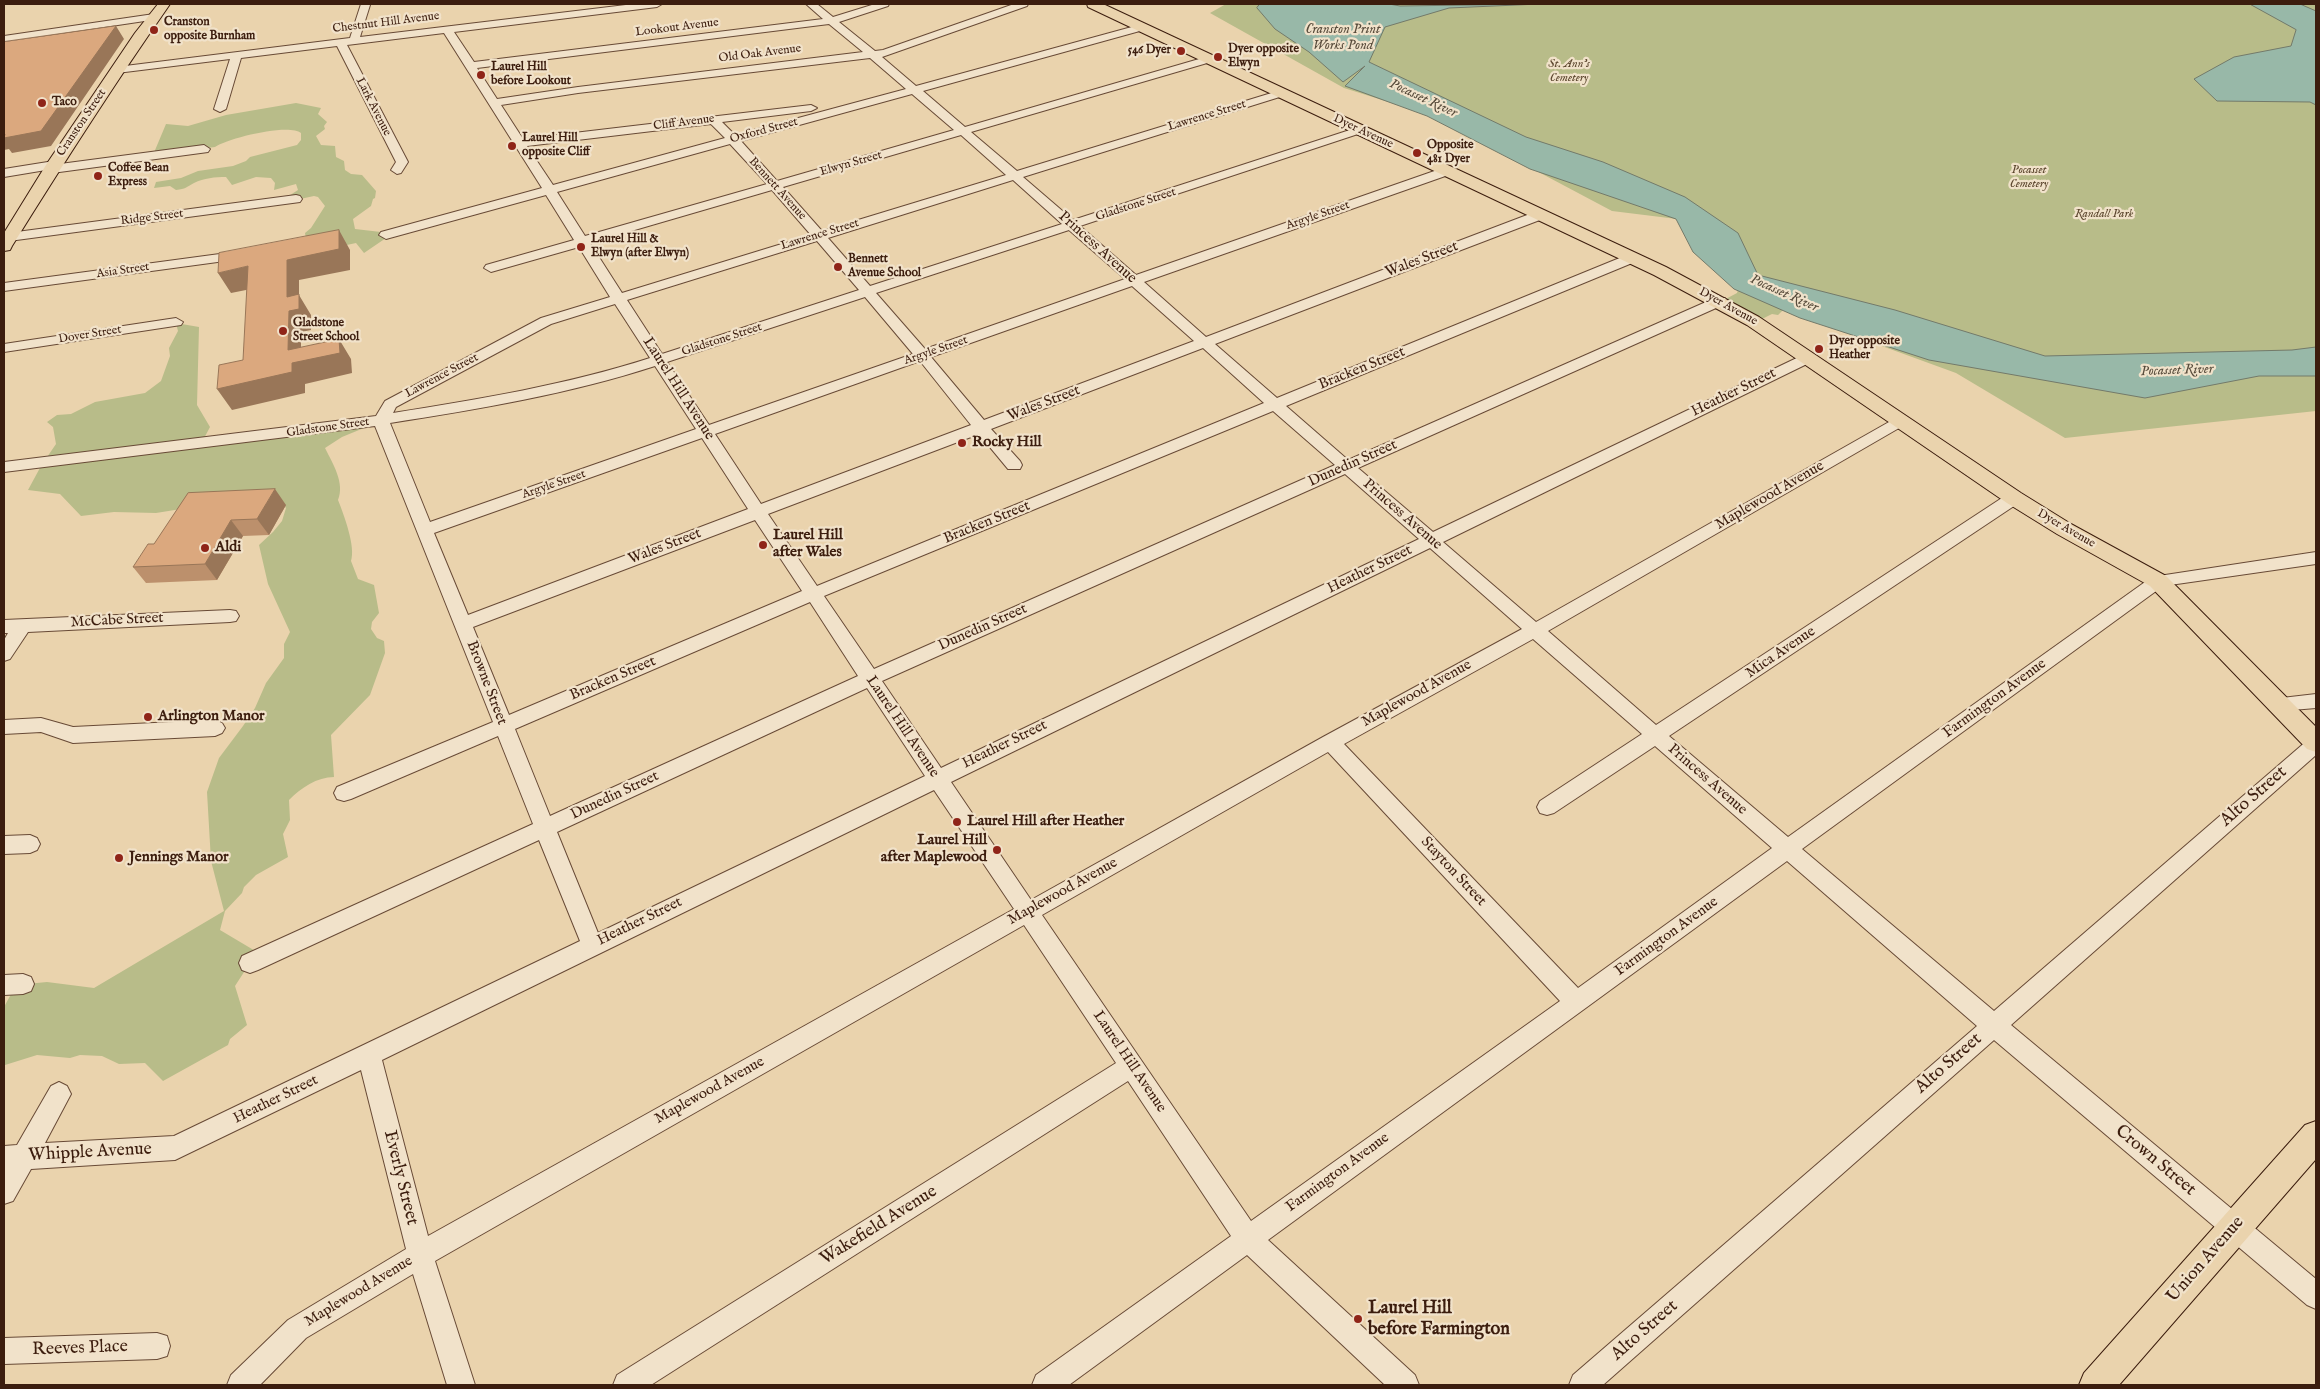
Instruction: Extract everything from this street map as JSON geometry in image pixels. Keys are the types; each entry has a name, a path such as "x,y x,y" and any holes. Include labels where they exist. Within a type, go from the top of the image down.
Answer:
{"main road":[{"name":"Cranston Street","path":"8,234 117,70 164,4"},
{"name":"Dyer Avenue","path":"1097,4 1632,258 1720,302 1753,321 2014,498 2064,529 2158,581 2316,743"},
{"name":"Union Avenue","path":"2096,1385 2316,1136"}],"street":[{"path":"354,41 366,4"},
{"name":"Chestnut Hill Avenue","path":"117,70 657,4"},
{"name":"Princess Avenue","path":"811,4 916,89 1016,175 1134,281 1534,631 1787,850 1994,1024"},
{"name":"Lookout Avenue","path":"470,66 832,21 884,4"},
{"name":"Old Oak Avenue","path":"494,103 578,90 864,54 875,55 1023,4"},
{"path":"4,39 154,17"},
{"name":"Oxford Street","path":"386,236 1143,27"},
{"name":"Laurel Hill Avenue","path":"447,30 618,298 758,512 1248,1239 1405,1385"},
{"name":"Lark Avenue","path":"341,43 402,162 397,170"},
{"path":"220,109 236,56"},
{"name":"Elwyn Street","path":"491,268 1210,59"},
{"name":"Lawrence Street","path":"381,421 390,404 538,326 618,298 819,235 1282,93"},
{"name":"Cliff Avenue","path":"520,143 824,107 848,108"},
{"name":"Bennett Avenue","path":"714,120 819,235 922,355 980,428 1014,465"},
{"name":"Gladstone Street","path":"4,468 381,421 540,393 601,380 1360,130"},
{"path":"4,173 204,149"},
{"name":"Argyle Street","path":"425,530 1447,171"},
{"name":"Ridge Street","path":"8,234 296,199"},
{"name":"Wales Street","path":"463,624 1540,215"},
{"name":"Asia Street","path":"4,287 242,255"},
{"name":"Bracken Street","path":"344,793 813,594 1632,258"},
{"name":"Dunedin Street","path":"250,963 869,679 1720,302"},
{"name":"Dover Street","path":"4,348 176,322"},
{"name":"Heather Street","path":"175,1148 936,778 1808,358"},
{"name":"Browne Street","path":"381,421 502,726 592,945"},
{"name":"Maplewood Avenue","path":"241,1385 297,1329 420,1255 1330,742 1534,631 1902,421"},
{"name":"Mica Avenue","path":"1547,807 2014,498"},
{"name":"Farmington Avenue","path":"1046,1385 2158,581 2316,558"},
{"name":"McCabe Street","path":"4,627 230,616"},
{"path":"4,654 23,626"},
{"path":"2287,712 2316,702"},
{"path":"4,727 41,725 73,735 215,728"},
{"name":"Stayton Street","path":"1330,742 1576,1002"},
{"name":"Alto Street","path":"1583,1385 2316,743"},
{"path":"4,845 30,844"},
{"name":"Crown Street","path":"1994,1024 2316,1296"},
{"name":"Everly Street","path":"369,1055 420,1255 462,1385"},
{"name":"Wakefield Avenue","path":"627,1385 1131,1066"},
{"path":"4,1192 13,1157 59,1094"},
{"name":"Whipple Avenue","path":"13,1157 175,1148"},
{"name":"Reeves Place","path":"4,1351 156,1346"}],"green space":[{"name":"Randall Park","path":"1226,4 2316,4 2316,411 2065,438 1956,373 1783,310 1778,315 1772,314 1756,322 1720,302 1737,293 1738,289 1695,244 1677,219 1612,211 1433,116 1344,88 1210,13"},
{"path":"296,103 321,108 318,114 327,122 324,126 325,129 316,136 321,145 335,146 336,157 344,161 345,170 351,174 362,175 376,191 371,206 353,219 355,229 381,232 386,238 364,253 356,243 319,251 307,245 305,233 311,228 325,206 318,197 314,196 286,202 284,199 298,190 296,184 274,190 275,183 271,178 256,177 232,185 226,177 222,177 202,180 179,190 170,186 154,188 156,182 181,178 198,171 233,166 246,161 250,157 297,145 301,140 301,133 294,130 272,131 245,136 215,147 153,155 166,124 188,126 226,115"},
{"path":"176,323 199,327 197,405 210,427 201,444 376,423 342,437 325,448 339,480 340,494 338,500 351,540 351,561 358,579 374,585 379,613 372,622 371,629 377,638 384,641 385,653 370,695 331,735 334,777 321,779 310,784 289,800 290,820 283,834 288,857 256,875 225,911 220,930 257,952 235,986 247,1025 230,1039 228,1045 163,1081 145,1063 119,1064 102,1056 80,1055 70,1058 37,1055 5,1065 4,1007 16,985 47,982 94,988 224,911 211,861 207,792 219,758 255,708 266,683 284,658 284,644 290,632 268,584 259,545 282,521 286,508 280,500 212,504 156,513 114,512 81,516 60,494 28,490 56,444 53,427 47,422 57,415 71,414 95,402 145,393 161,381 170,356 169,348 178,331"}],"water":[{"path":"1260,4 1389,4 1400,6 1539,4 1449,8 1385,27 1369,62 1526,137 1603,162 1685,197 1738,233 1758,275 1895,310 2045,356 2292,350 2316,347 2316,376 2259,376 2145,398 1929,360 1800,318 1734,289 1693,252 1676,219 1530,169 1427,116 1345,86 1365,66 1343,82 1309,52 1275,29 1257,8"},
{"path":"2250,4 2300,4 2316,11 2316,105 2310,102 2217,101 2194,79 2234,57 2291,46 2296,30"}],"building":[{"name":"Taco","path":"116,26 41,131 4,138 4,42"},
{"path":"339,230 339,249 287,260 287,297 299,294 299,309 289,311 288,350 339,339 340,353 292,363 292,372 217,389 219,365 243,360 248,266 218,273 219,253"},
{"path":"275,489 257,519 231,520 205,564 133,567 148,544 154,544 188,493"}],"place":[{"name":"Cranston opposite Burnham","path":"154,30"},
{"name":"546 Dyer","path":"1181,51"},
{"name":"Dyer opposite Elwyn","path":"1218,57"},
{"name":"Laurel Hill before Lookout","path":"481,75"},
{"name":"Taco","path":"42,103"},
{"name":"Laurel Hill opposite Cliff","path":"512,146"},
{"name":"Opposite 481 Dyer","path":"1417,153"},
{"name":"Coffee Bean Express","path":"98,176"},
{"name":"Laurel Hill & Elwyn (after Elwyn)","path":"581,247"},
{"name":"Bennett Avenue School","path":"838,267"},
{"name":"Gladstone Street School","path":"283,331"},
{"name":"Dyer opposite Heather","path":"1819,349"},
{"name":"Rocky Hill","path":"962,443"},
{"name":"Laurel Hill after Wales","path":"763,545"},
{"name":"Aldi","path":"205,548"},
{"name":"Arlington Manor","path":"148,717"},
{"name":"Laurel Hill after Heather","path":"957,822"},
{"name":"Laurel Hill after Maplewood","path":"997,850"},
{"name":"Jennings Manor","path":"119,858"},
{"name":"Laurel Hill before Farmington","path":"1358,1319"}],"water label":[{"name":"Cranston Print Works Pond","path":"1343,38"},
{"name":"Pocasset River","path":"1423,99"},
{"name":"Pocasset River","path":"1784,294"},
{"name":"Pocasset River","path":"2177,371"}],"park label":[{"name":"St. Ann's Cemetery","path":"1569,72"},
{"name":"Pocasset Cemetery","path":"2029,178"}]}
